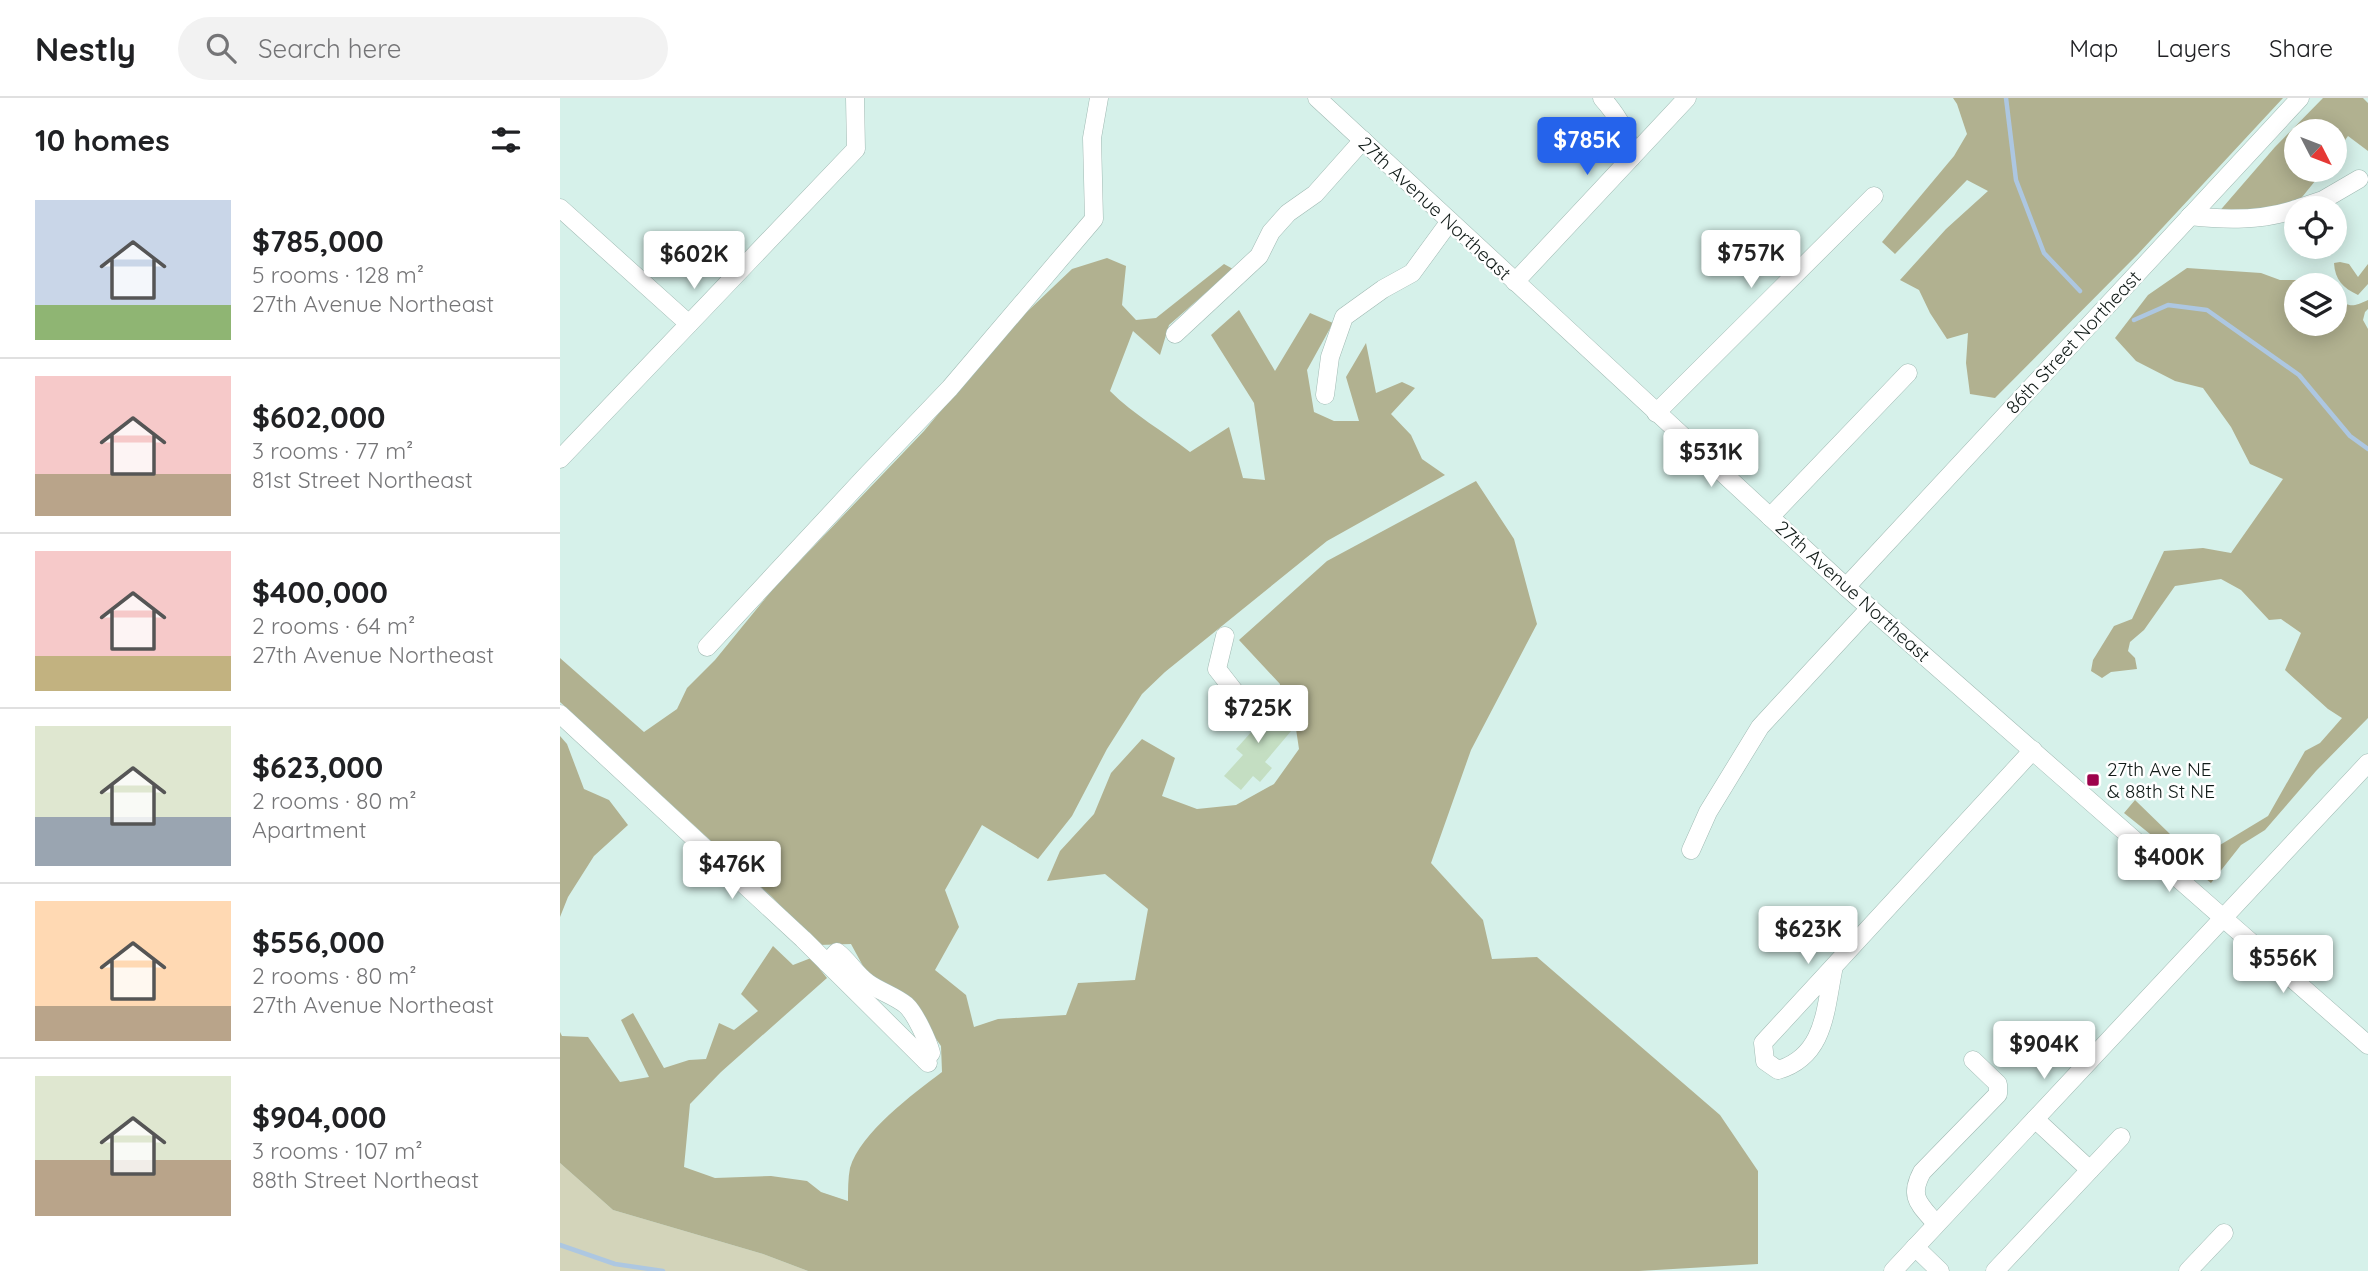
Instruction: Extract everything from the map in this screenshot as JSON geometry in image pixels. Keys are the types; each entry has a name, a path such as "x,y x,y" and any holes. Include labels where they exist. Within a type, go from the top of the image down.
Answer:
{"street":[{"path":"560,459 856,149 855,98"},
{"path":"707,647 950,388 1094,219 1092,138 1099,98"},
{"name":"27th Avenue Northeast","path":"1317,98 1846,587 2368,1045"},
{"path":"1602,98 1622,123 1630,146 1630,158"},
{"path":"1515,282 1687,98"},
{"name":"86th Street Northeast","path":"1846,587 2300,98"},
{"path":"1175,334 1259,256 1271,232 1288,213 1315,194 1363,141"},
{"path":"2330,196 2359,179"},
{"path":"1656,413 1874,196"},
{"path":"560,208 689,324"},
{"path":"2190,216 2217,219 2284,213"},
{"path":"1325,395 1330,358 1345,317 1383,289 1412,273 1450,221"},
{"path":"1770,517 1908,373"},
{"path":"1691,850 1708,812 1760,727 1870,608"},
{"path":"1225,636 1217,670 1242,701"},
{"path":"560,714 827,963 927,1061 931,1053 929,1046 914,1015 904,1003 867,983 837,952 827,963"},
{"path":"1834,966 1819,1037 1805,1056 1791,1066 1778,1070 1765,1061 1763,1043 2033,750"},
{"path":"1893,1271 2223,916 2365,773"},
{"path":"1936,1224 1916,1199 1914,1187 1922,1172 1998,1094 1998,1084 1973,1060"},
{"path":"2035,1119 2090,1170"},
{"path":"1996,1271 2121,1137"},
{"path":"2188,1271 2224,1233"},
{"path":"1915,1247 1940,1271"}],"green space":[{"path":"1953,98 2283,98 2138,254 1995,398 1970,394 1966,363 1968,333 1947,339 1919,290 1900,280 1946,229 1988,191 1967,180 1895,254 1882,242 1954,156 1967,134"},
{"path":"2323,98 2363,98 2368,103 2368,151 2347,137 2347,119 2302,119"},
{"path":"2284,138 2284,182 2314,182 2303,196 2284,196 2284,208 2217,214"},
{"path":"1107,258 1126,266 1122,305 1136,320 1156,318 1224,264 1233,269 1169,325 1160,355 1133,331 1110,391 1190,452 1229,427 1243,478 1265,480 1254,403 1211,335 1239,310 1275,371 1310,313 1333,323 1307,370 1314,412 1334,421 1359,421 1346,377 1366,343 1376,393 1402,382 1415,388 1391,414 1411,435 1422,459 1445,475 1327,541 1165,672 1142,694 1107,749 1072,816 1038,859 982,825 945,890 959,927 935,970 966,995 974,1027 998,1019 1066,1015 1078,983 1135,980 1148,909 1105,874 1047,881 1060,851 1094,814 1111,773 1142,739 1175,758 1162,796 1197,809 1236,805 1274,784 1299,749 1296,729 1277,712 1280,684 1239,640 1327,561 1476,481 1514,539 1537,624 1471,750 1431,863 1483,920 1492,959 1537,957 1720,1115 1758,1171 1758,1264 1639,1271 808,1271 763,1254 613,1210 560,1163 560,1032 562,1036 588,1037 620,1082 649,1077 621,1020 633,1013 664,1068 689,1060 706,1059 719,1023 734,1030 758,1011 741,994 773,946 793,965 811,958 827,978 721,1072 690,1104 684,1167 715,1178 771,1176 807,1181 821,1192 848,1201 850,1168 865,1141 889,1115 942,1072 941,1046 910,1002 869,977 851,944 818,945 772,897 560,702 560,658 644,732 677,709 687,688 715,660 773,589 924,431 1012,326 1072,269"},
{"path":"2334,263 2349,264 2358,277 2368,264 2368,284 2358,295 2347,288 2347,273 2336,273"},
{"path":"2187,268 2261,273 2284,280 2284,336 2347,336 2347,304 2358,304 2368,300 2368,309 2363,320 2368,329 2368,718 2316,771 2265,830 2241,845 2211,883 2124,813 2135,800 2171,835 2203,857 2268,816 2305,751 2320,743 2342,718 2328,709 2285,670 2301,633 2281,619 2269,620 2241,590 2221,579 2175,586 2144,630 2130,642 2128,651 2135,658 2137,669 2111,672 2102,678 2091,671 2093,660 2114,626 2132,619 2164,551 2203,548 2231,553 2283,479 2250,464 2231,427 2203,388 2175,381 2136,361 2115,338 2148,295"},
{"path":"560,736 567,744 584,789 609,800 628,825 594,856 568,897 560,917"},
{"path":"560,1163 613,1210 763,1254 808,1271 560,1271"}],"building":[{"path":"1253,696 1292,730 1265,762 1272,768 1260,782 1253,776 1241,790 1224,776 1243,755 1236,749 1254,729 1237,714 1253,705"}],"waterway":[{"path":"2006,98 2016,180 2044,253 2080,291"},
{"path":"2134,320 2168,305 2207,310 2299,375 2350,436 2368,449"},
{"path":"560,1245 615,1264 663,1271"}],"place":[{"name":"27th Ave NE & 88th St NE","path":"2093,780"}]}
